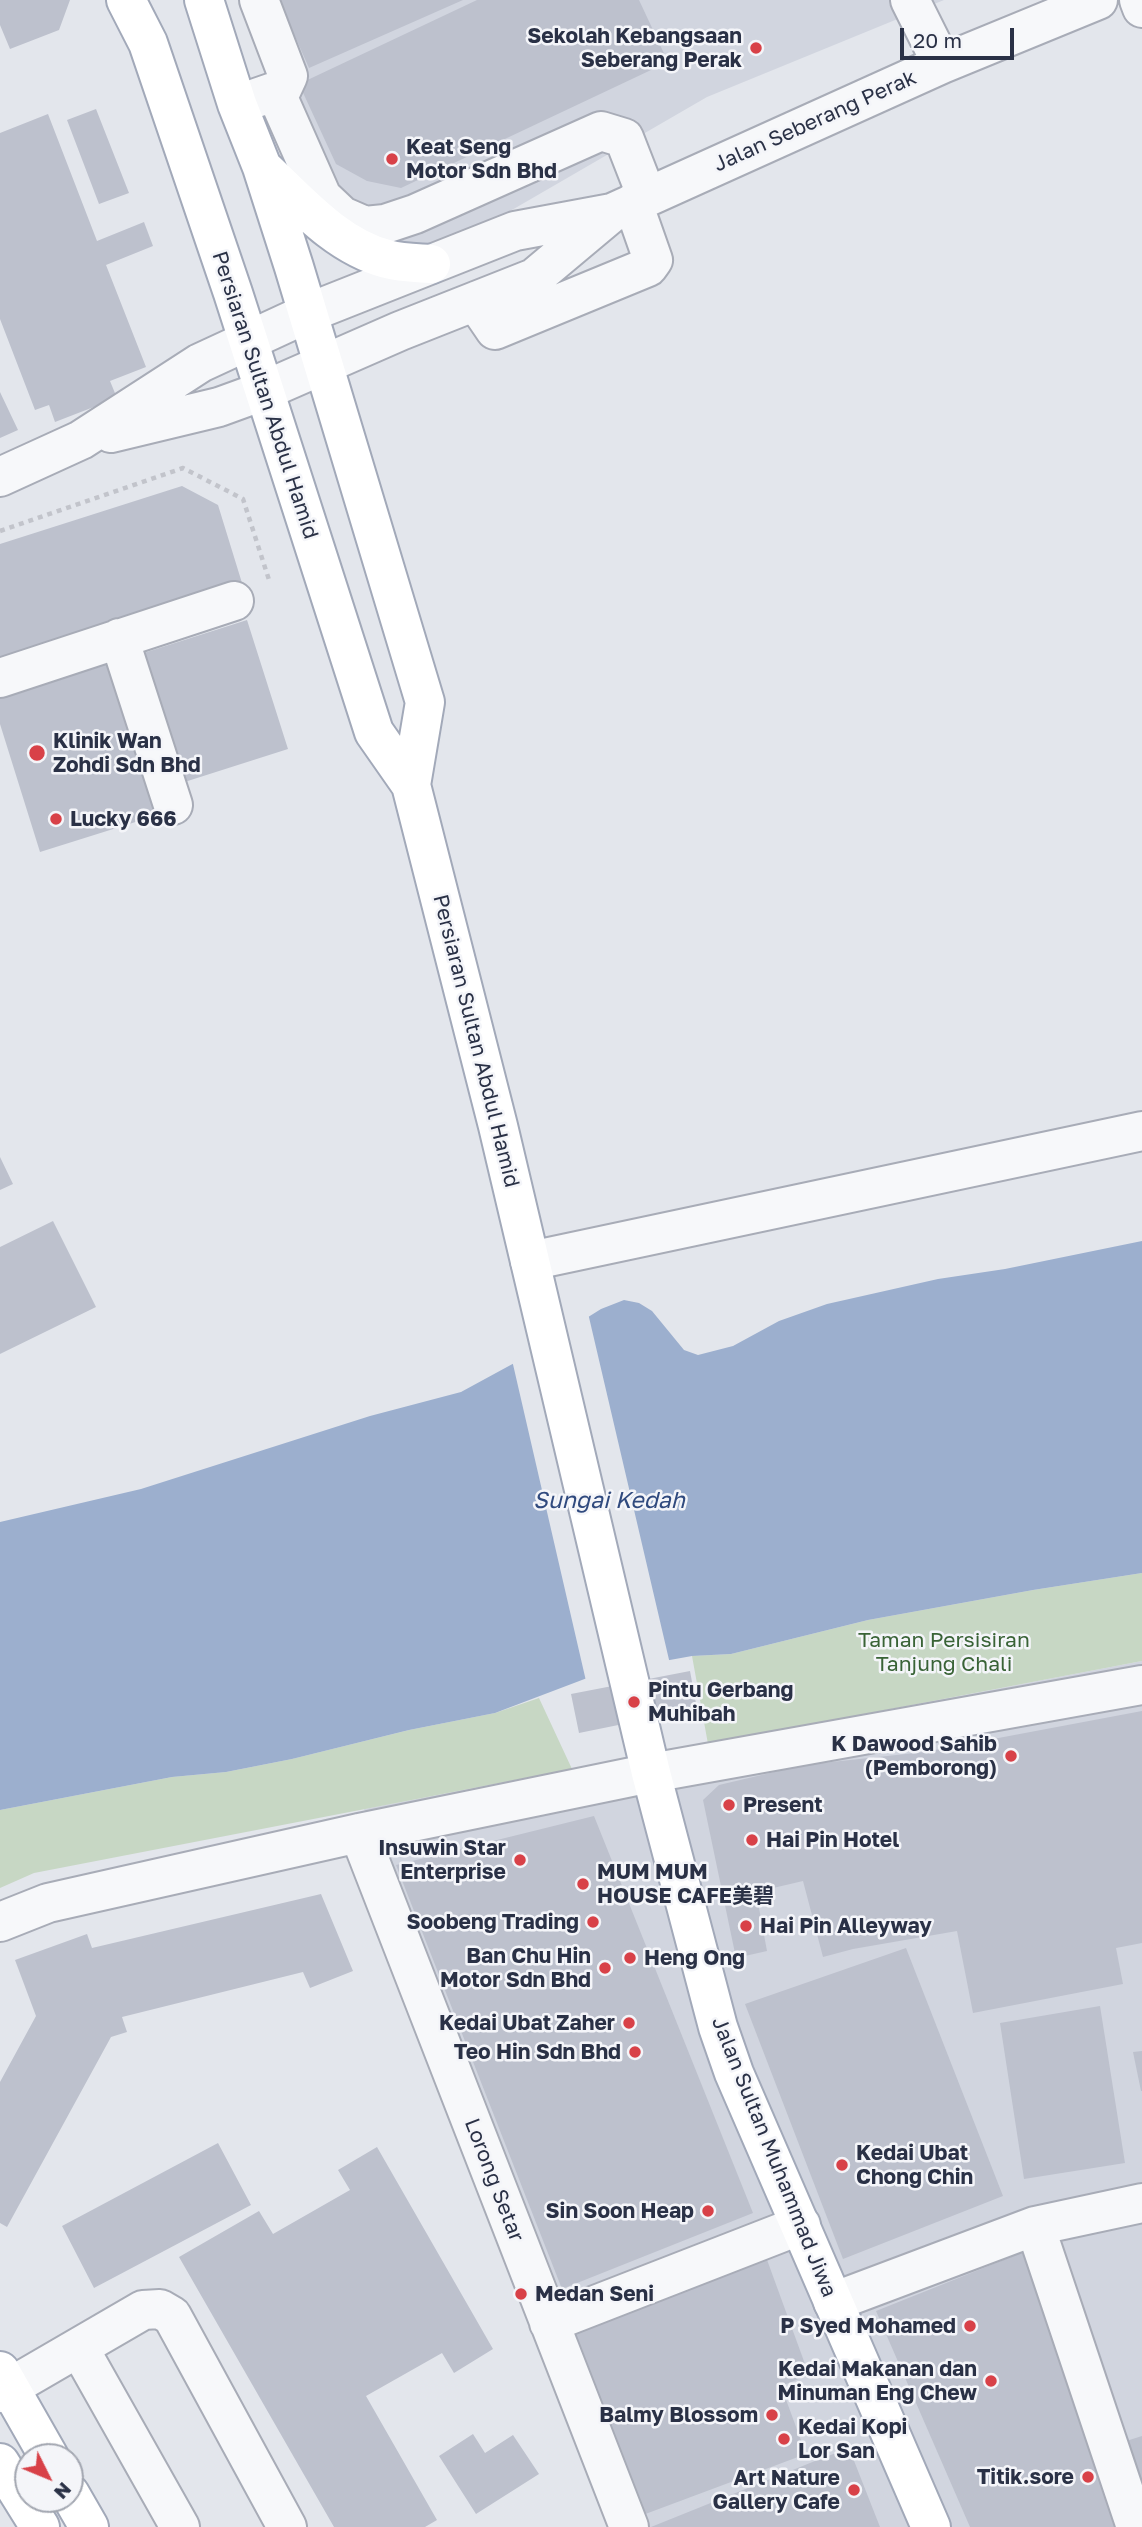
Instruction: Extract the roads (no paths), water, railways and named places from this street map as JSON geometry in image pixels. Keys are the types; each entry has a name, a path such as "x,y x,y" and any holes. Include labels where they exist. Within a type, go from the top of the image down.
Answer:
{"main road":[{"name":"Persiaran Sultan Abdul Hamid","path":"126,0 148,43 374,732 411,785 539,1297 642,1734"},
{"name":"Persiaran Sultan Abdul Hamid","path":"204,0 237,104 262,167 308,313 425,702 411,785"},
{"path":"262,167 315,217 356,248 388,260 431,264"},
{"name":"Jalan Sultan Muhammad Jiwa","path":"642,1734 718,2027 734,2073 932,2527"},
{"path":"3,2384 40,2443"},
{"path":"0,2463 40,2527"}],"street":[{"path":"237,104 276,93 282,89 288,76 259,0"},
{"path":"910,0 942,64"},
{"name":"Jalan Seberang Perak","path":"81,440 200,363 308,313 515,231 631,204 942,64 1098,0"},
{"path":"1139,0 1142,8"},
{"path":"276,93 322,197 342,216 365,226 385,224 415,214 601,131 624,138 631,204 653,260 648,267 495,330 480,308 478,300"},
{"name":"Jalan Seberang Perak","path":"81,440 219,407 534,278 631,204"},
{"path":"0,477 81,440"},
{"path":"0,678 234,601"},
{"path":"119,638 173,805"},
{"path":"530,1261 1142,1131"},
{"path":"0,1922 48,1903 359,1833 651,1773 1142,1685"},
{"name":"Lorong Setar","path":"359,1833 629,2527"},
{"path":"833,2302 1035,2226 1142,2203"},
{"path":"549,2323 801,2225"},
{"path":"1035,2226 1136,2527"},
{"path":"3,2384 79,2348 143,2310 160,2309 173,2316 286,2527"},
{"path":"79,2348 180,2527"}],"water":[{"name":"Sungai Kedah","path":"1142,1241 1142,1573 868,1620 731,1654 692,1656 603,1672 495,1713 226,1772 172,1777 0,1810 0,1522 141,1489 370,1416 461,1392 518,1361 601,1309 624,1300 639,1303 652,1311 684,1350 698,1355 733,1346 779,1321 827,1304 938,1279 1005,1269"}],"place":[{"name":"Sekolah Kebangsaan Seberang Perak","path":"756,48"},
{"name":"Keat Seng Motor Sdn Bhd","path":"392,159"},
{"name":"Klinik Wan Zohdi Sdn Bhd","path":"37,753"},
{"name":"Lucky 666","path":"56,819"},
{"name":"Pintu Gerbang Muhibah","path":"634,1702"},
{"name":"K Dawood Sahib (Pemborong)","path":"1011,1756"},
{"name":"Present","path":"729,1805"},
{"name":"Hai Pin Hotel","path":"752,1840"},
{"name":"Insuwin Star Enterprise","path":"520,1860"},
{"name":"MUM MUM HOUSE CAFE美碧","path":"583,1884"},
{"name":"Soobeng Trading","path":"593,1922"},
{"name":"Hai Pin Alleyway","path":"746,1926"},
{"name":"Heng Ong","path":"630,1958"},
{"name":"Ban Chu Hin Motor Sdn Bhd","path":"605,1968"},
{"name":"Kedai Ubat Zaher","path":"629,2023"},
{"name":"Teo Hin Sdn Bhd","path":"635,2052"},
{"name":"Kedai Ubat Chong Chin","path":"842,2165"},
{"name":"Sin Soon Heap","path":"708,2211"},
{"name":"Medan Seni","path":"521,2294"},
{"name":"P Syed Mohamed","path":"970,2326"},
{"name":"Kedai Makanan dan Minuman Eng Chew","path":"991,2381"},
{"name":"Balmy Blossom","path":"772,2415"},
{"name":"Kedai Kopi Lor San","path":"784,2439"},
{"name":"Titik.sore","path":"1088,2477"},
{"name":"Art Nature Gallery Cafe","path":"854,2490"}],"park label":[{"name":"Taman Persisiran Tanjung Chali","path":"944,1652"}]}
